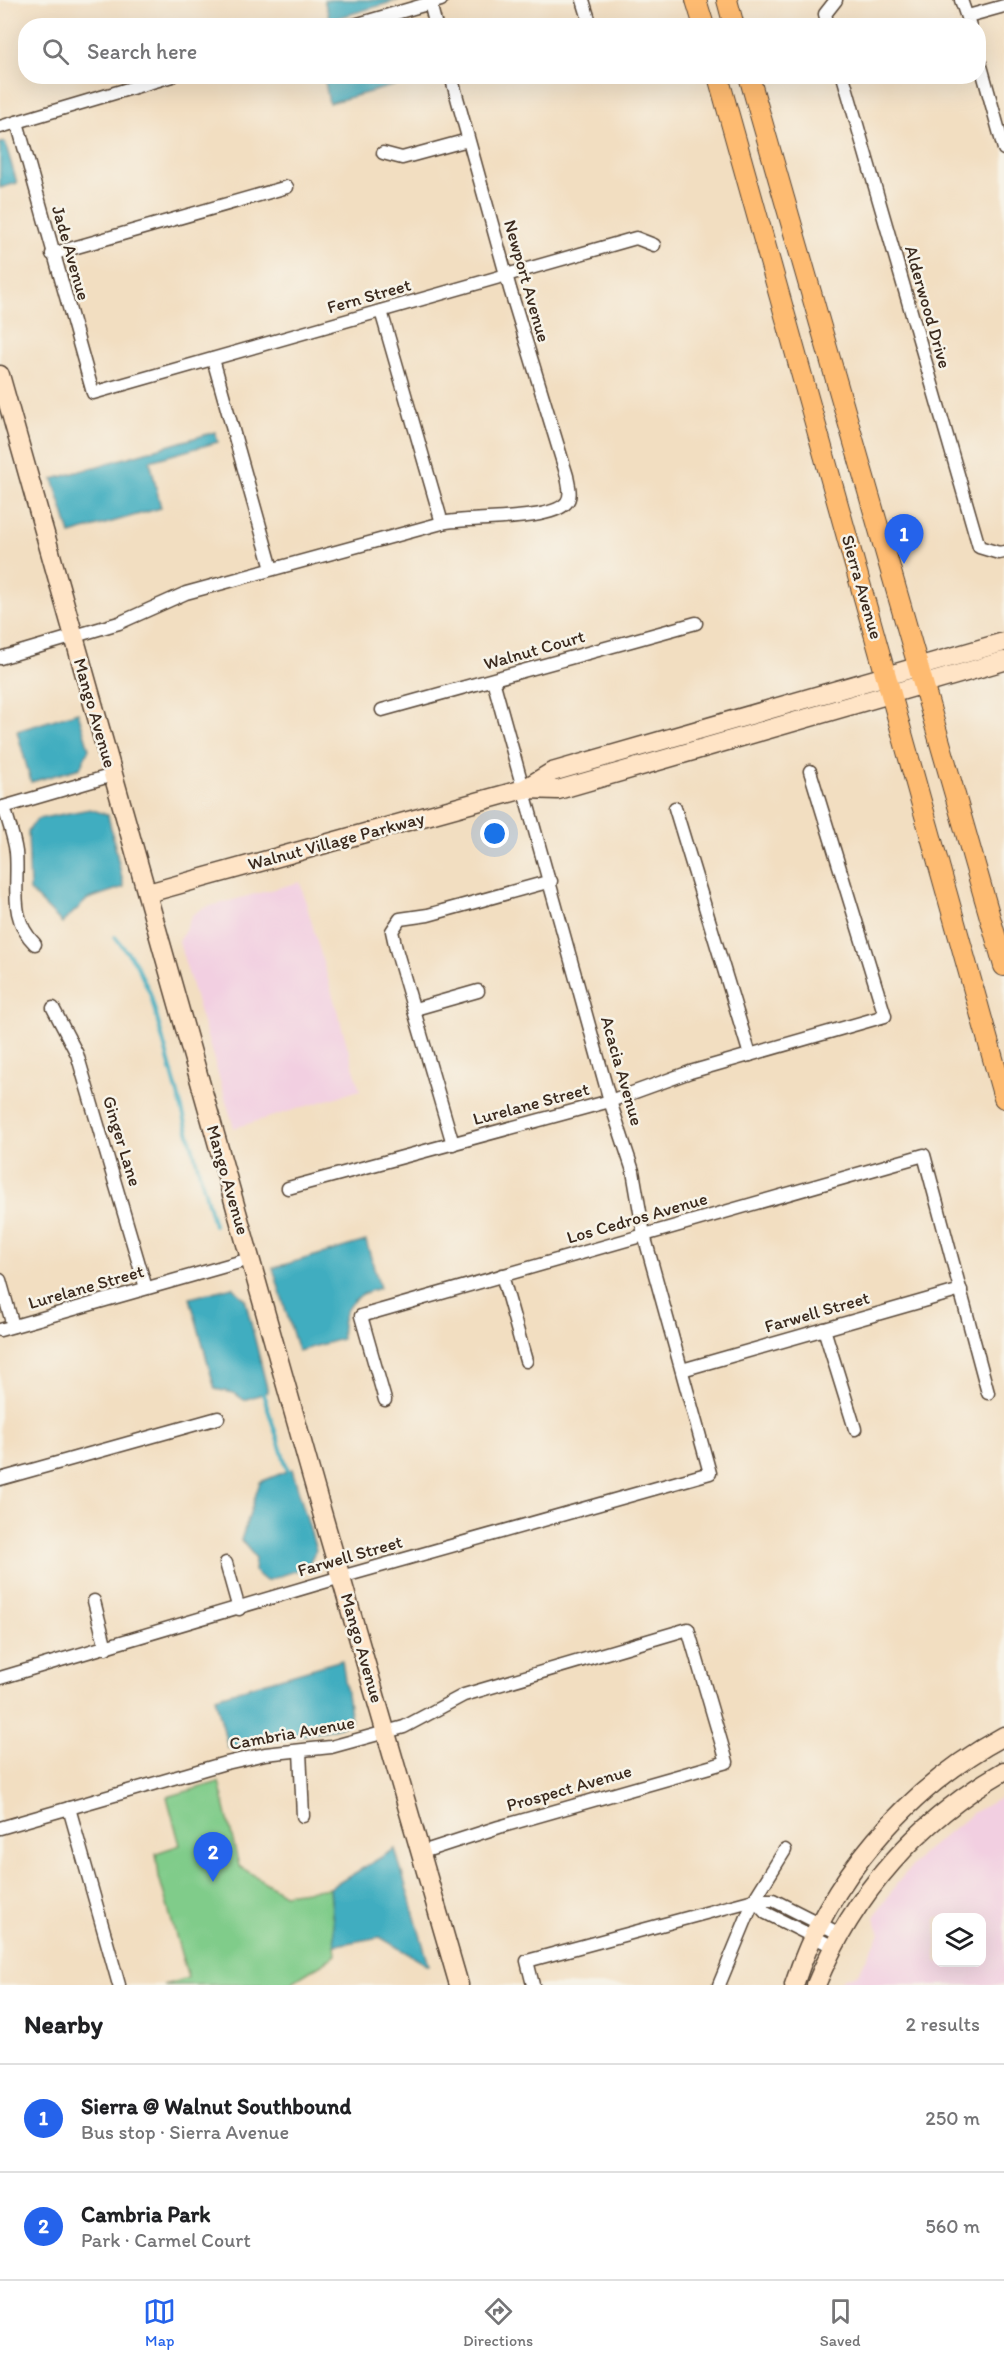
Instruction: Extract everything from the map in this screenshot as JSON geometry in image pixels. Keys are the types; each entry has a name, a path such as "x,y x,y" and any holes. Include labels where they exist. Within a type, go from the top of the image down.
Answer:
{"main road":[{"path":"696,0 702,18"},
{"path":"727,0 732,18"},
{"name":"Sierra Avenue","path":"720,84 1004,1098"},
{"name":"Sierra Avenue","path":"751,84 1004,966"}],"street":[{"path":"583,0 589,18"},
{"path":"828,18 836,0"},
{"path":"961,0 968,18"},
{"path":"379,18 435,2 436,18"},
{"path":"976,18 1004,6"},
{"path":"0,127 145,84"},
{"name":"Newport Avenue","path":"442,523 457,519 518,517 559,508 567,503 570,495 567,476 506,276 453,84"},
{"name":"Alderwood Drive","path":"845,84 979,547 999,553 1004,552"},
{"path":"986,84 1004,150"},
{"name":"Jade Avenue","path":"17,122 52,254 93,393"},
{"path":"383,153 402,158 468,140"},
{"path":"52,254 288,187"},
{"name":"Fern Street","path":"93,393 636,238 654,245"},
{"path":"0,658 119,623 186,593 442,523 381,311"},
{"path":"213,359 272,569"},
{"name":"Mango Avenue","path":"0,375 4,403 148,893 250,1259 459,1985"},
{"name":"Walnut Court","path":"382,710 696,623"},
{"path":"920,676 1004,642"},
{"path":"920,676 1004,661"},
{"name":"Walnut Village Parkway","path":"148,893 524,789 552,772 920,676"},
{"name":"Acacia Avenue","path":"493,680 551,881 610,1101 633,1171 644,1235 710,1473"},
{"name":"Lurelane Street","path":"288,1188 610,1101 690,1072 885,1016 810,771"},
{"path":"35,944 24,933 16,914 16,851 2,808 113,776"},
{"path":"675,808 750,1055"},
{"path":"453,1144 392,931 400,919 428,915 551,881"},
{"path":"415,1009 477,991"},
{"name":"Ginger Lane","path":"53,1008 77,1054 146,1288"},
{"name":"Los Cedros Avenue","path":"385,1400 361,1316 924,1155 962,1290"},
{"name":"Lurelane Street","path":"0,1330 250,1259"},
{"path":"502,1275 526,1361"},
{"path":"0,1280 13,1326"},
{"path":"962,1290 988,1393"},
{"name":"Farwell Street","path":"682,1370 962,1290"},
{"path":"824,1329 855,1429"},
{"path":"0,1479 218,1418"},
{"name":"Farwell Street","path":"0,1678 341,1577 710,1473"},
{"path":"226,1563 239,1609"},
{"path":"94,1601 106,1648"},
{"name":"Cambria Avenue","path":"0,1828 222,1764 265,1754 331,1746 404,1727 436,1712 464,1695 688,1629 727,1762"},
{"path":"794,1985 817,1930 860,1860 894,1821 936,1781 1004,1736"},
{"path":"300,1751 303,1816"},
{"name":"Prospect Avenue","path":"422,1852 499,1827 727,1762"},
{"path":"816,1985 838,1941 868,1890 910,1841 955,1804 1004,1771"},
{"path":"69,1808 119,1985"},
{"path":"719,1985 754,1900 785,1850"},
{"path":"754,1900 766,1913 817,1930 838,1941"},
{"path":"533,1985 527,1961 754,1900"}],"shaded area":[{"path":"300,882 360,1090 234,1128 179,942 192,915 203,908"},
{"path":"1004,1796 1004,1985 840,1985 842,1979 858,1973 880,1934 874,1917 898,1882 923,1853 974,1812"}],"green space":[{"path":"219,1782 239,1866 284,1894 330,1888 336,1955 294,1981 292,1985 164,1985 188,1978 159,1877 156,1853 180,1845 167,1797"}],"water":[{"path":"324,0 399,0 337,18 329,18"},
{"path":"325,84 400,84 329,103"},
{"path":"5,142 17,183 0,188 0,143"},
{"path":"215,432 218,442 150,461 161,508 70,534 53,479"},
{"path":"78,712 89,749 80,768 31,782 17,731"},
{"path":"90,809 108,815 124,887 88,899 62,923 30,891 28,831 37,819"},
{"path":"366,1241 380,1288 362,1295 350,1305 343,1320 342,1339 298,1351 273,1268"},
{"path":"232,1287 245,1299 268,1392 244,1400 234,1393 215,1389 190,1298"},
{"path":"292,1469 316,1550 307,1567 266,1581 254,1571 255,1557 241,1540 260,1482"},
{"path":"342,1660 351,1721 342,1726 312,1734 228,1747 215,1697"},
{"path":"395,1849 429,1965 380,1937 335,1945 330,1888"}],"waterway":[{"path":"115,937 135,962 150,993 214,1225"},
{"path":"263,1394 288,1471"}],"place":[{"name":"Sierra @ Walnut Southbound","path":"904,564"},
{"name":"Cambria Park","path":"213,1882"}]}
